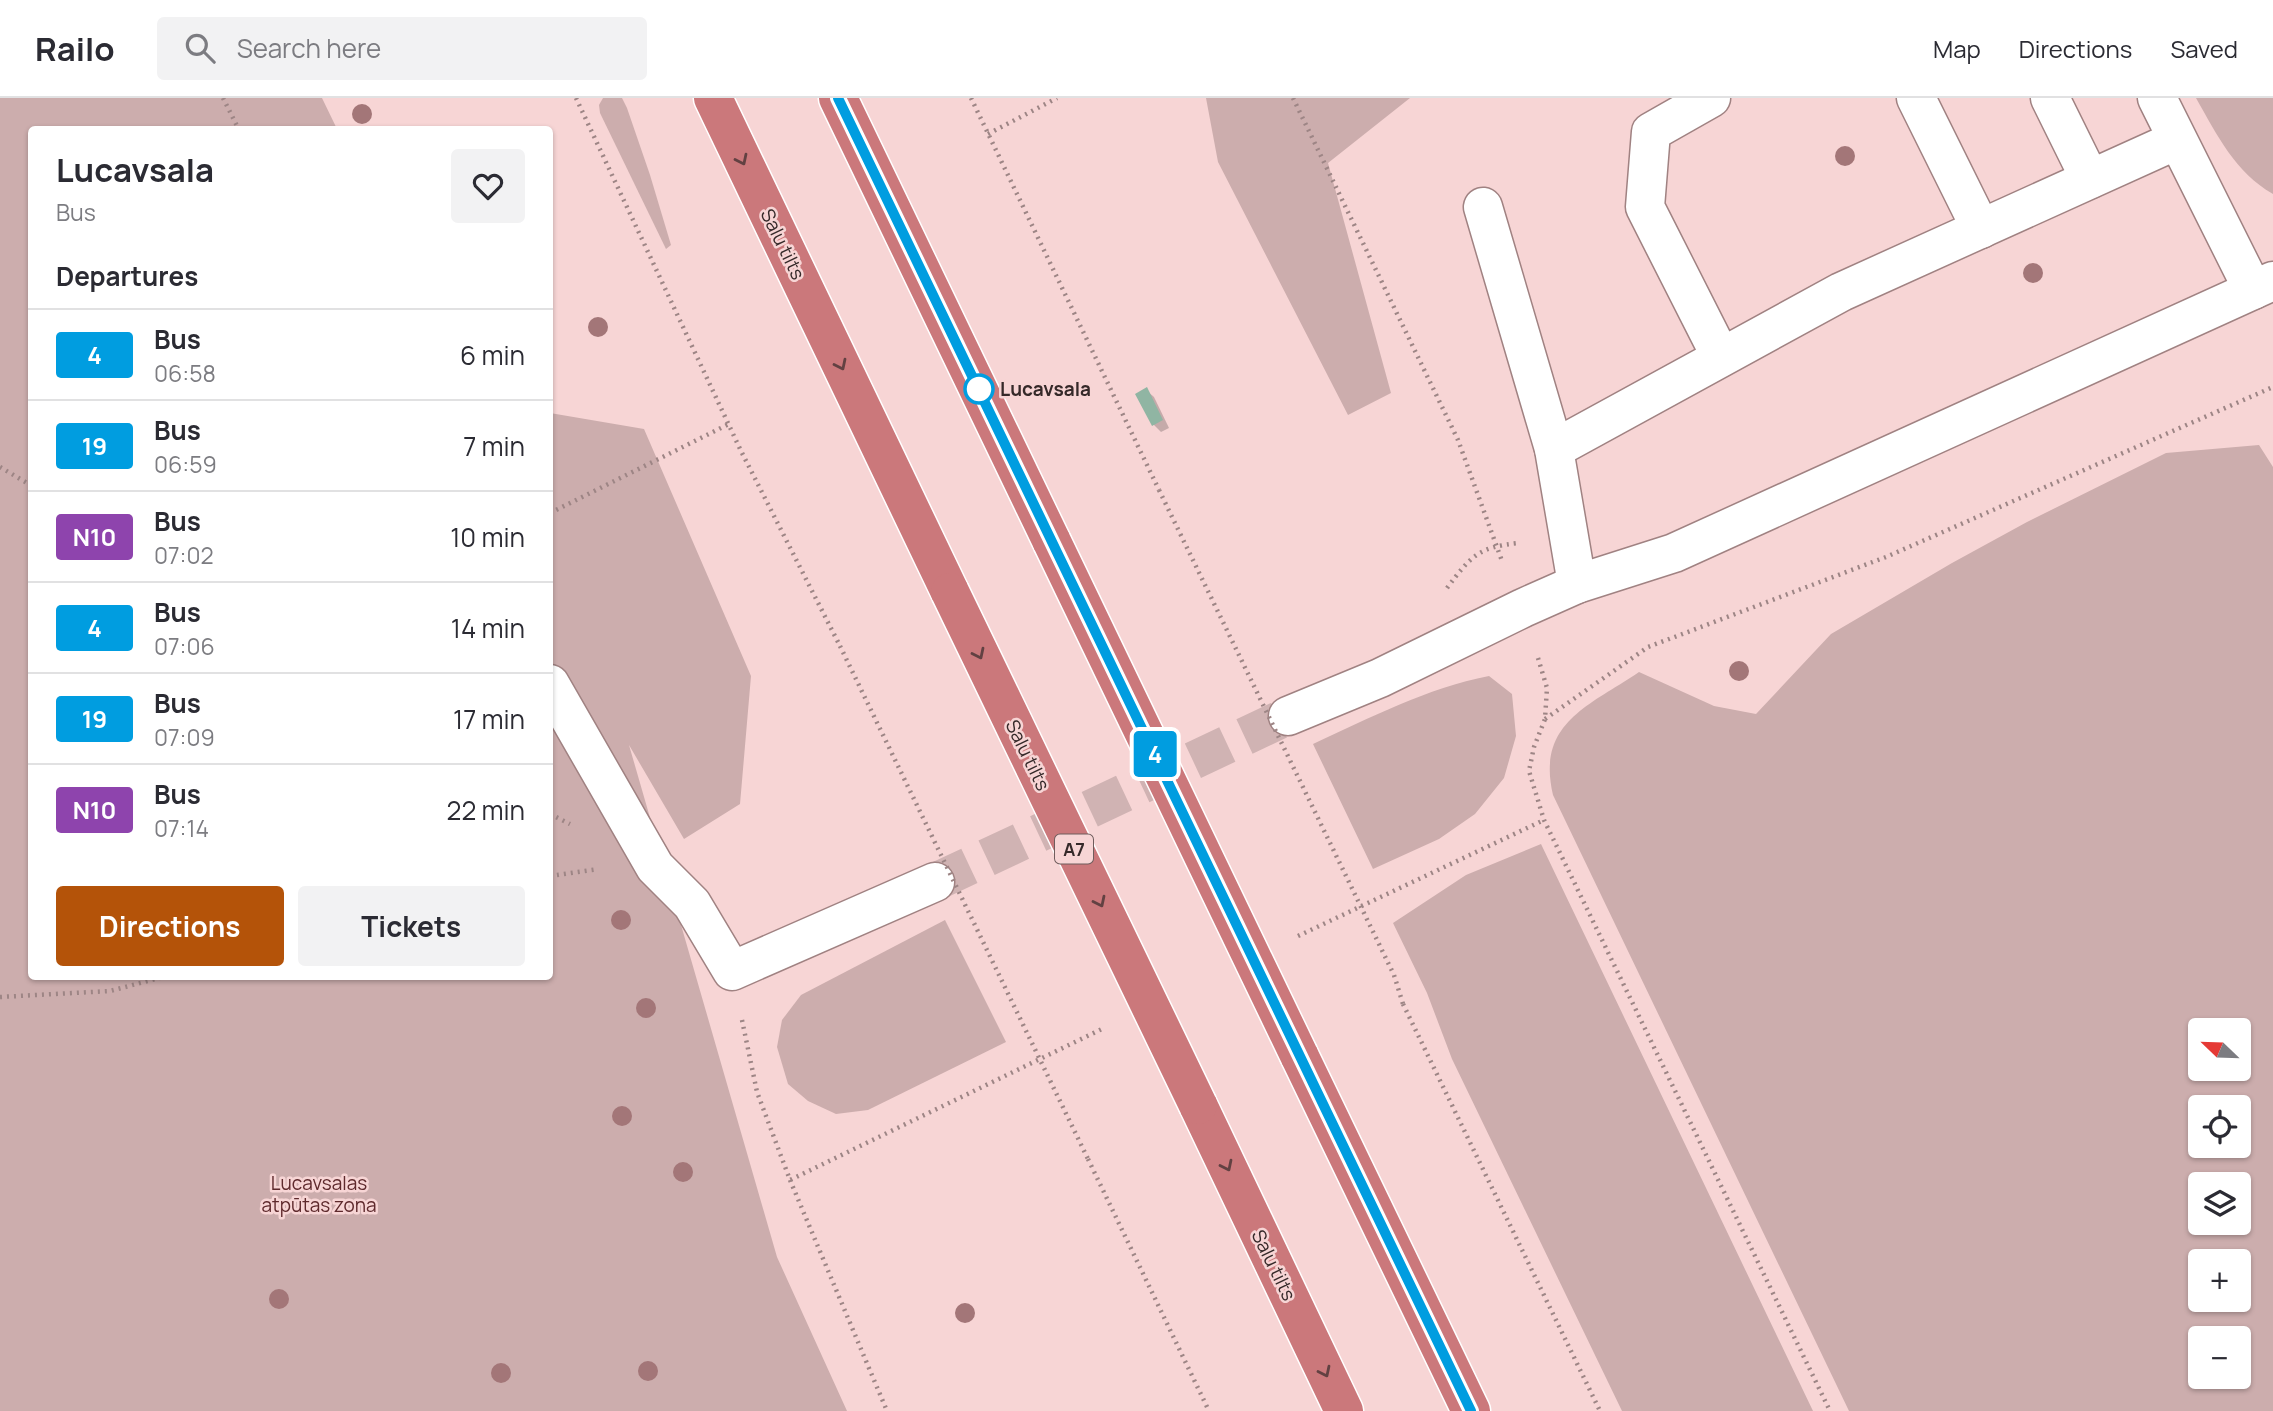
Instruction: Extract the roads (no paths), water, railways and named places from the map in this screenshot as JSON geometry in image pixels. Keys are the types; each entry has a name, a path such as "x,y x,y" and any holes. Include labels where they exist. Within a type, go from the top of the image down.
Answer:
{"highway":[{"name":"Salu tilts","path":"713,98 1344,1411"},
{"path":"838,98 1471,1411"}],"street":[{"path":"1712,98 1651,132 1645,207 1721,357"},
{"path":"1916,98 1982,229"},
{"path":"2050,98 2091,179"},
{"path":"1288,716 1380,678 1577,584 1674,553 2263,285 2177,140 2157,98"},
{"path":"1554,449 1841,292 2177,140"},
{"path":"1483,208 1554,449 1577,584"},
{"path":"553,689 655,867 692,904 732,971 935,881"}],"tunnel":[{"path":"935,882 1288,716"}],"place":[{"name":"Lucavsala","path":"979,389"}],"park label":[{"name":"Lucavsalas atpūtas zona","path":"319,1194"}]}
